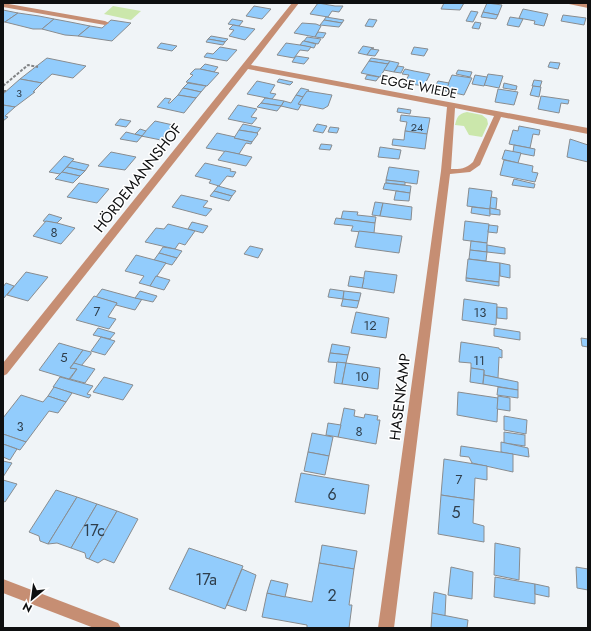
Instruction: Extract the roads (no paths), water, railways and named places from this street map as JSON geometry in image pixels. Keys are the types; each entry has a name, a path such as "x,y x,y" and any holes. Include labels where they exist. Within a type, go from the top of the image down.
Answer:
{"street":[{"name":"HÖRDEMANNSHOF","path":"3,371 296,3"},
{"path":"567,3 588,6"},
{"path":"3,4 105,23"},
{"name":"EGGE WIEDE","path":"246,66 588,131"},
{"name":"HASENKAMP","path":"386,628 446,171 451,106"},
{"path":"446,171 459,172 472,170 477,163 498,115"},
{"path":"3,586 113,628"}]}
